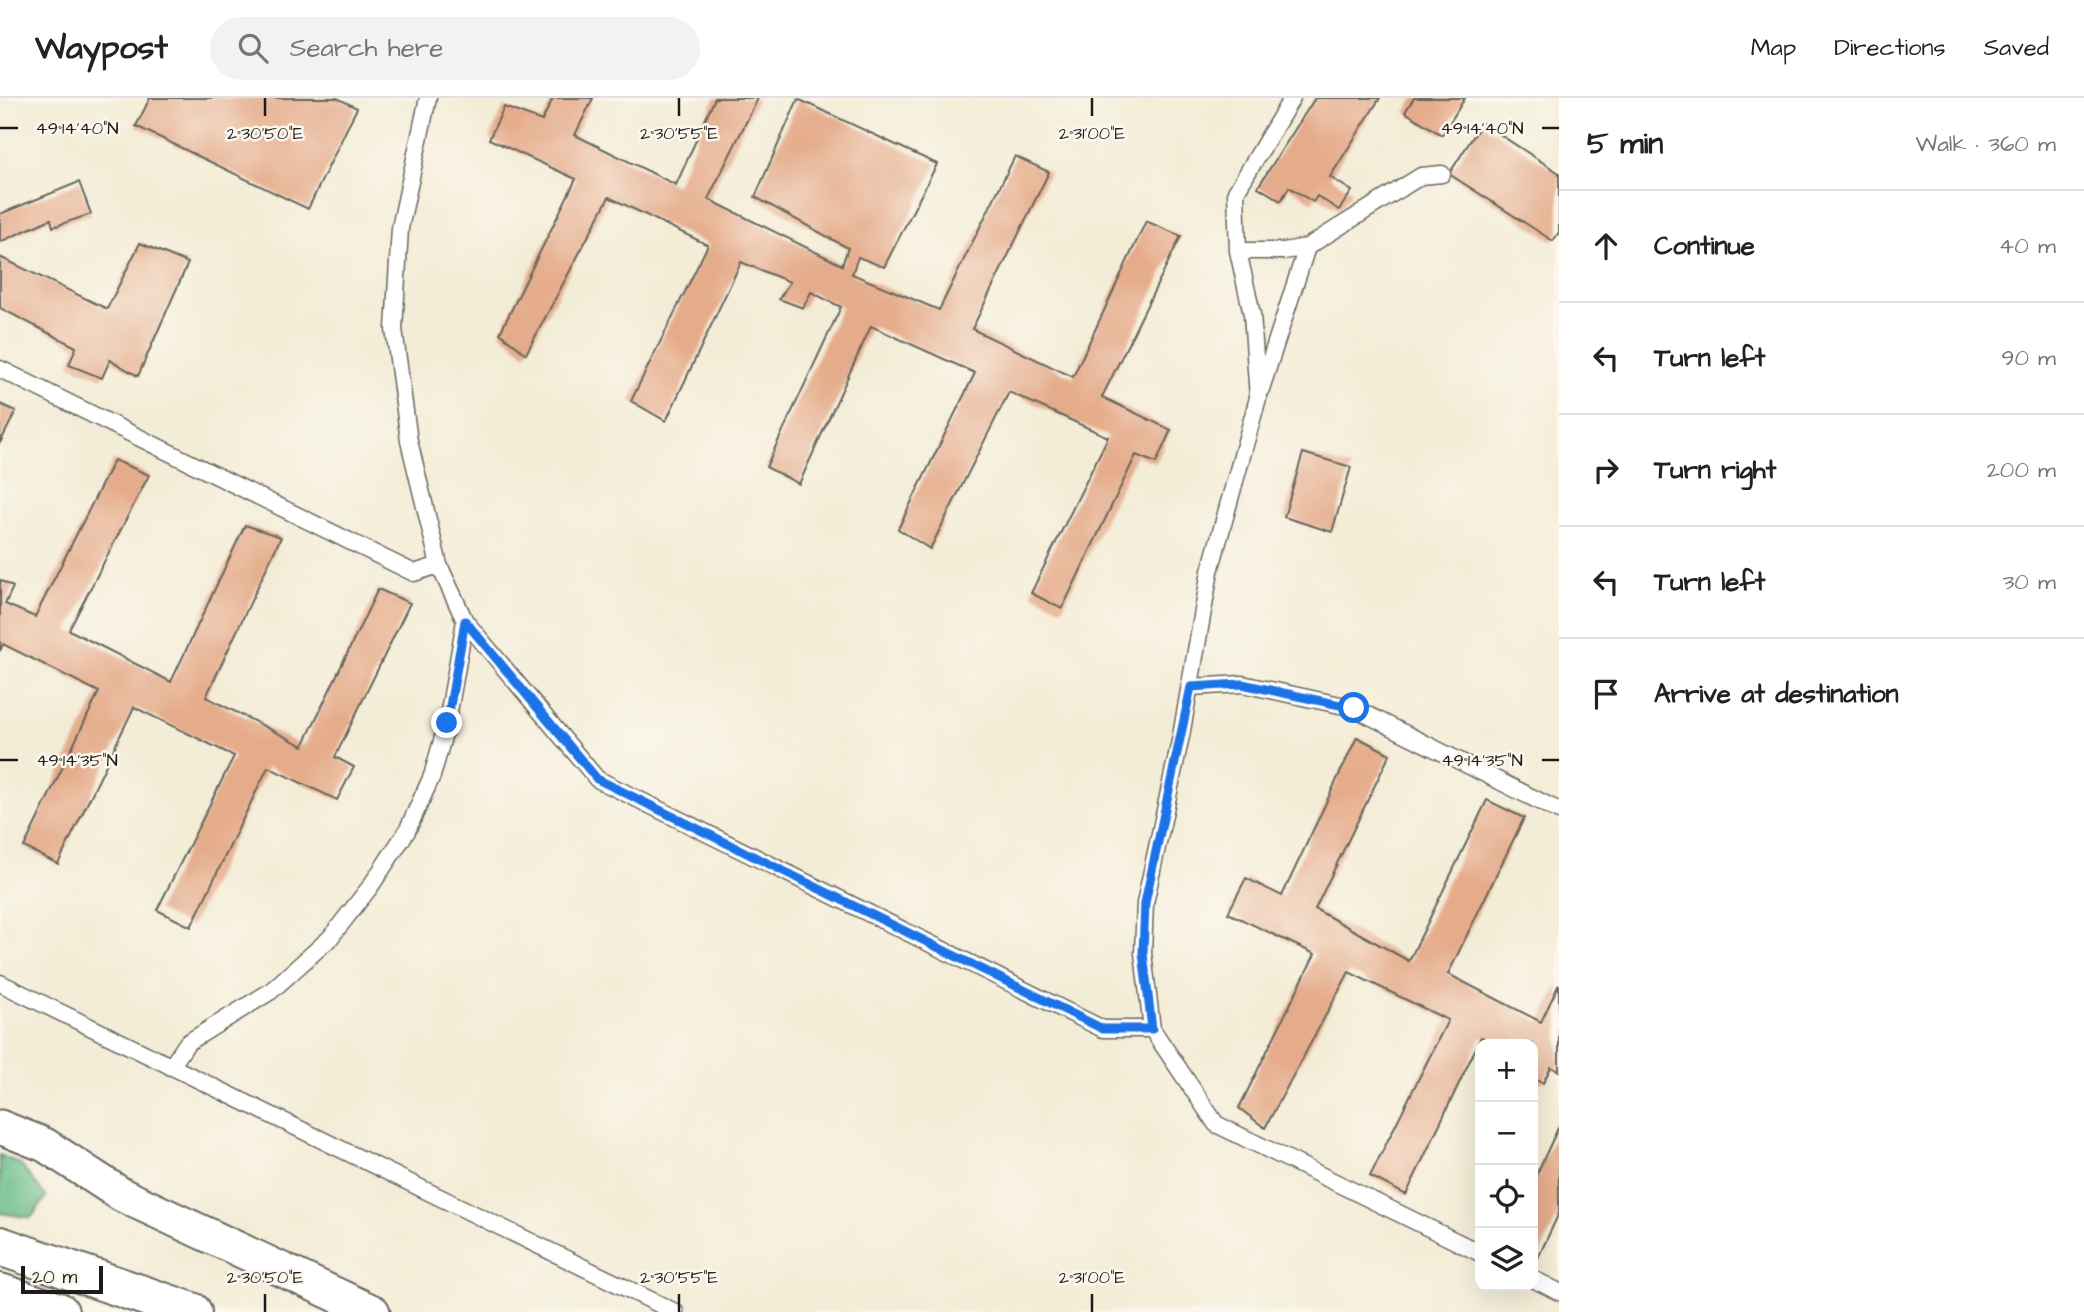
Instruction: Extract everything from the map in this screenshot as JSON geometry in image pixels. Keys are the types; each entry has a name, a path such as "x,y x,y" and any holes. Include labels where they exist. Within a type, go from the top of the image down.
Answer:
{"main road":[{"path":"0,1246 192,1312"},
{"path":"0,1293 59,1312"}],"street":[{"path":"0,1127 45,1145 122,1195 373,1312"}],"lane":[{"path":"428,98 400,228 394,329 409,441 439,565 465,621 597,779 1103,1029 1152,1029"},
{"path":"1258,398 1252,314 1238,251 1236,192 1292,98"},
{"path":"1238,251 1284,251 1307,247 1421,176 1442,174"},
{"path":"1307,247 1258,398 1210,571 1191,687 1145,903 1143,953 1152,1029 1216,1124 1475,1251"},
{"path":"0,369 414,573 439,565"},
{"path":"171,1067 187,1043 271,991 330,938 370,887 407,831 432,776 447,723 465,621"},
{"path":"1191,687 1242,684 1354,708 1559,811"},
{"path":"0,984 675,1312"},
{"path":"1538,1282 1559,1292"}],"green space":[{"path":"0,1155 20,1164 46,1197 31,1218 0,1213"}],"building":[{"path":"150,98 337,98 357,108 308,209 136,126"},
{"path":"553,98 593,98 575,135 676,185 715,98 758,98 708,199 842,265 848,248 755,197 798,99 937,164 884,267 858,257 852,274 939,310 1015,156 1049,172 972,329 1073,377 1146,221 1181,236 1102,397 1171,430 1156,463 1136,455 1062,609 1031,593 1108,437 1009,392 930,549 898,529 975,373 871,326 799,484 766,467 841,307 811,292 803,308 779,299 790,282 741,262 666,421 631,401 708,245 609,197 526,354 500,333 576,179 489,139 504,107 542,121"},
{"path":"1315,98 1380,98 1330,177 1352,191 1339,210 1317,196 1313,202 1289,187 1281,201 1258,187"},
{"path":"1414,98 1465,98 1442,135 1405,112"},
{"path":"1482,123 1559,173 1559,232 1553,241 1449,174"},
{"path":"79,182 91,214 53,227 51,219 0,242 0,214"},
{"path":"140,243 188,263 138,376 110,360 102,378 69,365 76,347 0,308 0,257 107,309"},
{"path":"0,404 16,411 0,443"},
{"path":"1303,453 1351,467 1332,532 1284,517"},
{"path":"114,460 149,475 69,630 171,682 245,525 281,537 206,697 303,746 378,589 410,603 335,757 354,767 337,800 268,767 191,927 157,910 234,756 134,707 58,864 24,847 99,692 3,644 0,651 0,580 13,587 5,604 35,617"},
{"path":"1357,737 1390,754 1315,909 1409,961 1487,800 1524,818 1448,974 1541,1022 1559,984 1559,1071 1551,1067 1543,1083 1538,1081 1538,1039 1475,1039 1475,1050 1406,1195 1370,1176 1448,1020 1349,972 1265,1128 1239,1108 1315,954 1228,913 1246,878 1282,896"},
{"path":"1559,1126 1559,1213 1538,1258 1538,1228 1538,1171"}],"route":[{"path":"447,723 465,621 597,779 1103,1029 1152,1029 1143,953 1145,903 1191,687 1242,684 1354,708"}]}
